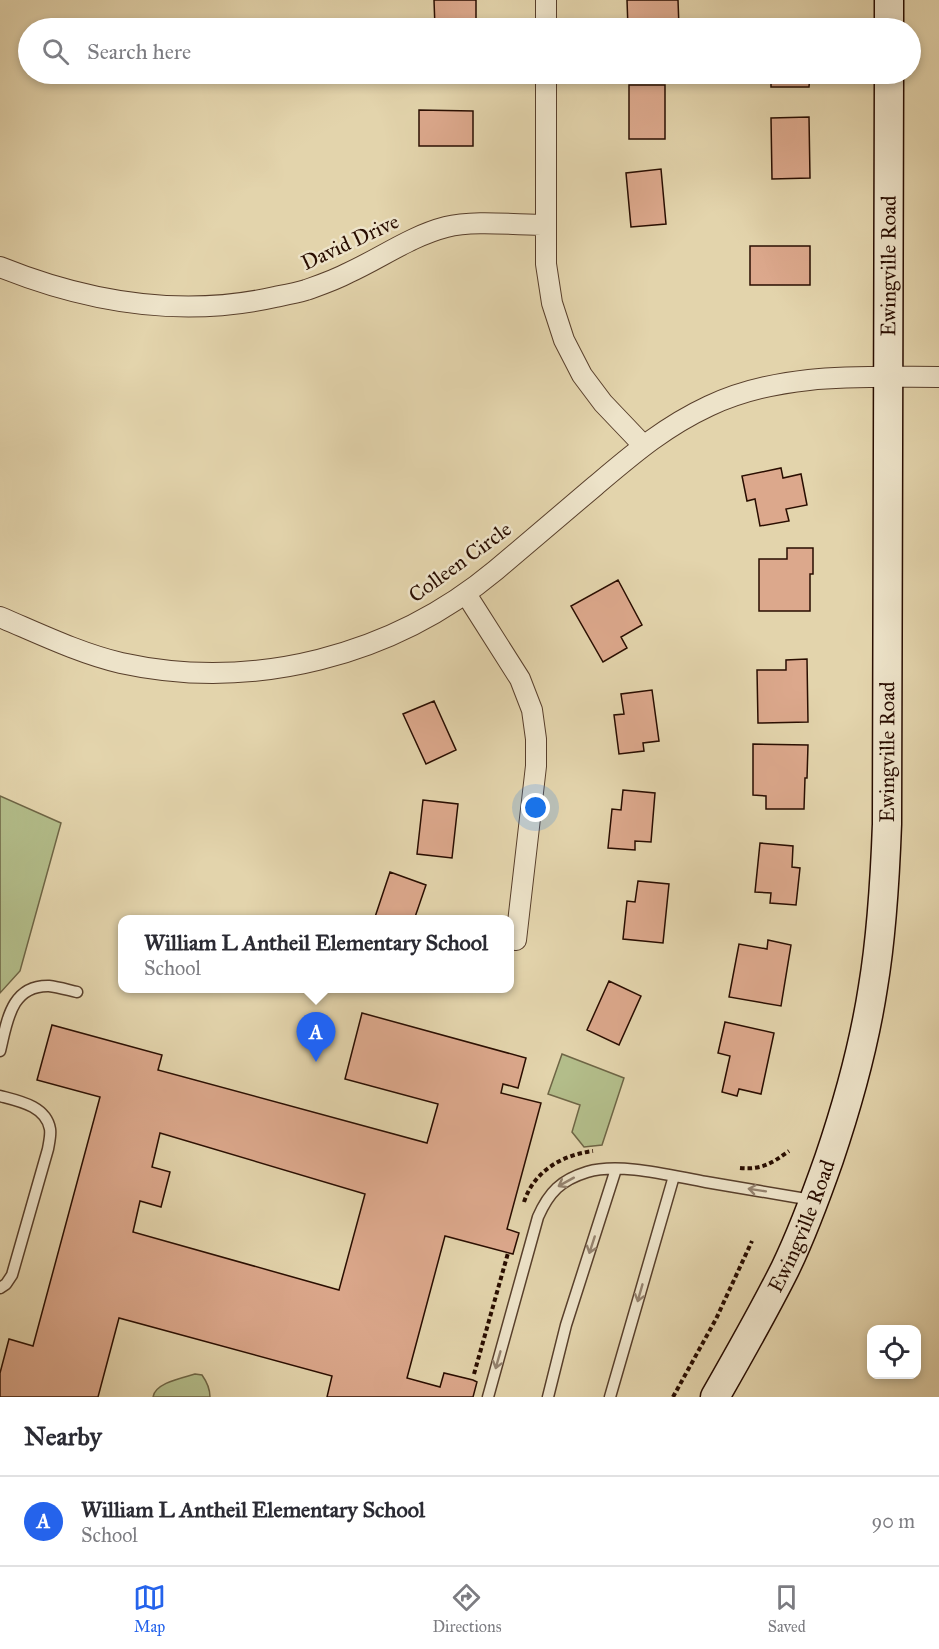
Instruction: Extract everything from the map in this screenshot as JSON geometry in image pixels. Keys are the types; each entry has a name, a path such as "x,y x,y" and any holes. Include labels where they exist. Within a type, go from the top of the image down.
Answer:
{"main road":[{"path":"889,0 889,18"},
{"name":"Ewingville Road","path":"715,1397 785,1268 815,1201 844,1114 858,1061 873,988 883,916 888,824 889,84"}],"street":[{"path":"546,0 546,18"},
{"path":"546,84 546,264 552,303 564,340 582,375 603,403 644,446"},
{"name":"David Drive","path":"0,267 34,281 92,297 152,306 197,308 251,303 303,291 347,274 420,235 448,226 546,225"},
{"name":"Colleen Circle","path":"0,617 79,651 122,663 173,671 219,673 282,668 315,662 365,647 413,626 466,594 644,446 670,426 711,405 748,391 798,380 939,377"},
{"path":"466,594 520,679 532,710 536,739 536,766 516,940"}],"lane":[{"path":"0,1051 11,1007 20,996 33,988 49,986 77,992"},
{"path":"0,1096 29,1104 38,1110 46,1118 50,1130 48,1149 12,1275 0,1288"},
{"path":"488,1397 538,1217 545,1200 558,1186 588,1172 616,1169 674,1176 815,1201"},
{"path":"548,1397 566,1325 616,1169"},
{"path":"610,1397 674,1176"}],"path":[{"path":"673,1397 716,1319 752,1241"},
{"path":"472,1380 508,1252"}],"green space":[{"path":"0,796 61,823 20,971 0,993"},
{"path":"562,1054 624,1078 602,1145 584,1147 572,1132 580,1105 548,1094"},
{"path":"195,1374 202,1375 204,1378 210,1397 153,1397 155,1392 164,1385"}],"building":[{"path":"434,0 476,0 476,18 435,18"},
{"path":"627,0 678,0 679,18 628,18"},
{"path":"771,84 809,84 809,87 771,87"},
{"path":"629,85 665,85 665,139 629,139"},
{"path":"419,110 473,111 473,146 419,146"},
{"path":"809,117 810,178 772,179 771,118"},
{"path":"661,169 666,224 631,227 626,173"},
{"path":"750,246 810,246 810,285 750,285"},
{"path":"781,468 783,478 801,474 807,505 786,509 789,521 760,526 755,499 747,501 742,476"},
{"path":"787,548 813,548 810,611 759,611 759,559 787,559"},
{"path":"618,580 642,625 621,637 627,648 603,662 571,606"},
{"path":"807,659 808,722 758,723 757,670 786,670 786,660"},
{"path":"652,690 659,741 643,743 644,751 619,754 614,715 624,714 621,694"},
{"path":"434,701 456,750 426,764 403,714"},
{"path":"753,744 808,745 804,809 766,809 766,796 753,795"},
{"path":"623,790 655,793 651,842 635,841 635,850 608,848 612,809 621,810"},
{"path":"423,800 458,804 452,858 417,854"},
{"path":"760,843 793,846 792,867 800,868 796,905 770,903 771,893 755,892"},
{"path":"390,872 426,885 416,915 376,915"},
{"path":"638,881 669,884 663,943 623,939 627,901 635,902"},
{"path":"768,940 791,945 781,1006 729,997 739,944 767,949"},
{"path":"609,981 641,996 619,1045 587,1030"},
{"path":"362,1013 526,1058 518,1088 503,1084 501,1093 541,1103 507,1229 519,1233 513,1254 445,1236 407,1378 440,1387 444,1373 473,1380 477,1382 473,1397 327,1397 332,1376 119,1318 98,1397 0,1397 0,1373 9,1339 33,1346 100,1097 37,1080 52,1025 162,1055 158,1070 427,1143 438,1104 345,1079","holes":["160,1133 365,1194 339,1290 133,1232 140,1201 161,1207 170,1172 152,1167"]},
{"path":"725,1022 774,1033 761,1094 739,1089 737,1096 722,1092 730,1056 718,1053"}],"place":[{"name":"William L Antheil Elementary School","path":"316,1062"}]}
